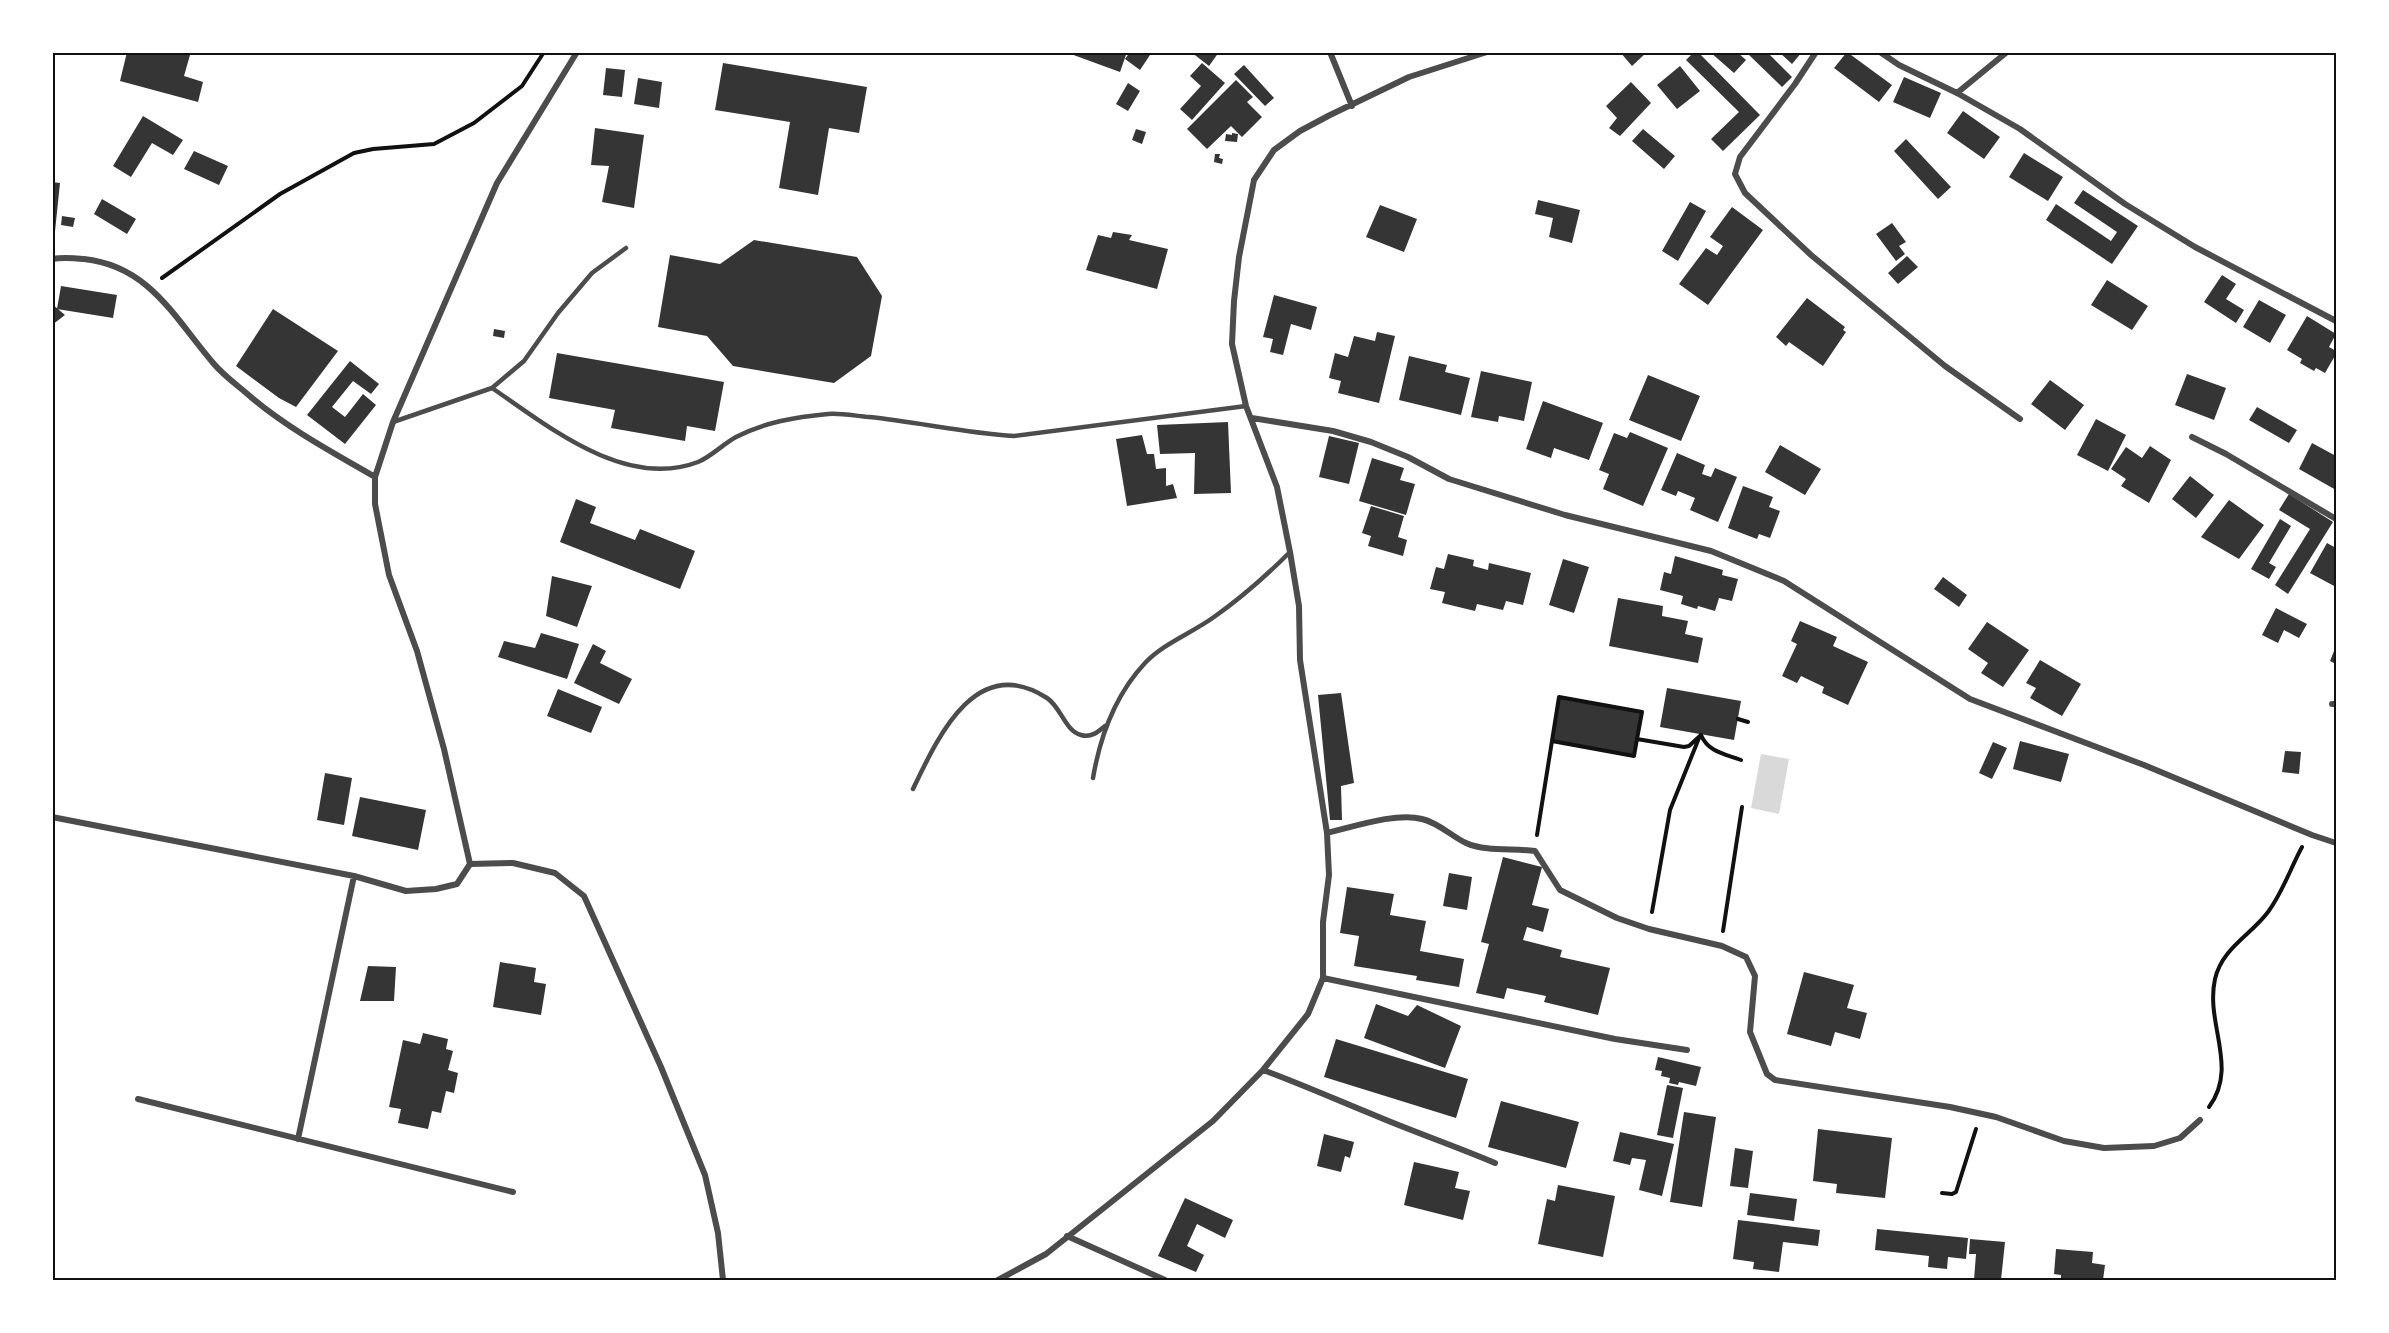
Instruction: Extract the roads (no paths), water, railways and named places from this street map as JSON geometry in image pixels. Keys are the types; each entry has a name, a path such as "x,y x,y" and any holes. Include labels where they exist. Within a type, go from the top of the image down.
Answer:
{"street":[{"path":"52,818 354,876 406,891 436,889 457,884 470,864 444,749 417,651 389,575 375,504 375,477 393,422 497,183 577,52"},
{"path":"1330,52 1352,106"},
{"path":"998,1281 1046,1254 1213,1121 1263,1070 1308,1014 1323,978 1323,922 1329,876 1327,833 1300,660 1299,606 1290,552 1277,487 1246,406 1232,344 1239,256 1254,180 1274,150 1300,131 1409,77 1487,52"},
{"path":"1816,52 1740,157 1735,174 1745,193 1811,255 1892,323 1945,366 2020,419"},
{"path":"1880,52 1899,65 1957,93 2020,129 2125,204 2185,241 2337,321"},
{"path":"1957,93 2007,52"},
{"path":"52,259 63,257 99,261 120,268 149,287 216,366 255,400 302,435 375,477"},
{"path":"1252,418 1333,431 1371,442 1408,457 1449,478 1565,515 1711,551 1756,567 1794,587 1970,699 2144,765 2312,835 2337,843"},
{"path":"2192,437 2226,454 2337,519"},
{"path":"1327,833 1397,818 1422,818 1479,848 1534,851 1560,890 1617,918 1649,929 1722,946 1746,957 1755,976 1750,1032 1767,1074 1775,1080 1950,1107 1996,1117 2064,1141 2104,1148 2154,1146 2180,1138 2200,1120"},
{"path":"470,864 513,863 555,873 584,896 661,1067 705,1175 718,1233 723,1281"},
{"path":"298,1139 354,876"},
{"path":"1323,978 1603,1036 1687,1050"},
{"path":"1263,1070 1319,1090 1375,1116 1431,1136 1495,1163"},
{"path":"138,1099 513,1191"},
{"path":"1067,1236 1165,1281"}],"lane":[{"path":"393,422 492,388 524,361 558,313 592,273 626,248"},
{"path":"492,388 585,450 629,464 665,470 699,462 737,436 786,418 832,414 908,421 981,434 1014,436 1246,406"},
{"path":"1093,778 1107,724 1122,695 1149,659 1213,618 1257,584 1290,552"},
{"path":"913,789 941,735 959,710 974,695 990,688 1010,685 1048,699 1062,714 1071,729 1082,735 1096,734 1107,724"}]}
